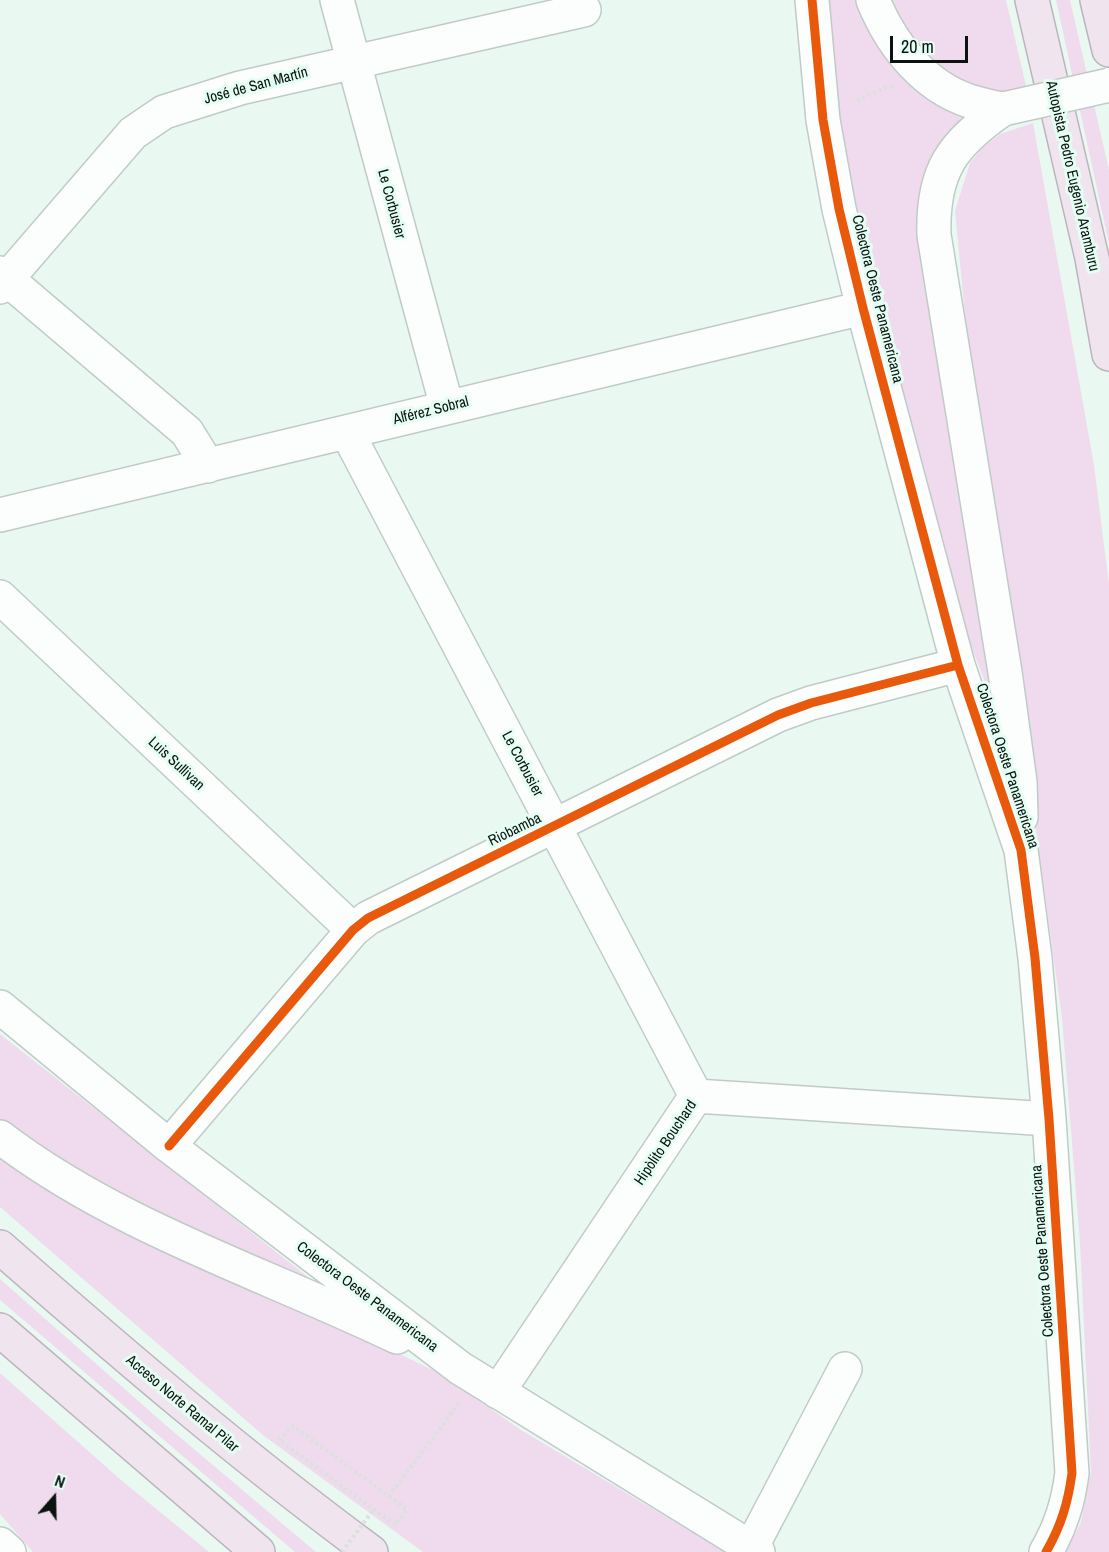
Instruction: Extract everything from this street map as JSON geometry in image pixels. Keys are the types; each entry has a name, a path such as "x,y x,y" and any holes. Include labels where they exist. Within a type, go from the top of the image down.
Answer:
{"highway":[{"name":"Autopista Pedro Eugenio Aramburu","path":"1032,0 1092,258 1109,354"},
{"path":"1097,0 1109,50"},
{"name":"Acceso Norte Ramal Pilar","path":"0,1247 170,1396 284,1488 371,1552"},
{"path":"0,1330 258,1552"}],"street":[{"name":"Le Corbusier","path":"337,0 352,63 447,407"},
{"name":"Colectora Oeste Panamericana","path":"812,0 823,120 839,209 863,308 958,665 1021,850 1035,958 1049,1119 1072,1473 1067,1505 1060,1528 1046,1552"},
{"path":"873,0 899,49 920,72 966,100 1005,108"},
{"name":"José de San Martín","path":"2,280 133,134 164,112 240,88 584,10"},
{"path":"1021,850 1020,782 1005,672 933,235 935,199 946,164 973,130 1005,108 1109,85"},
{"path":"2,280 187,432 208,466"},
{"name":"Alférez Sobral","path":"0,515 863,308"},
{"name":"Le Corbusier","path":"347,432 696,1096"},
{"name":"Luis Sullivan","path":"0,597 352,930"},
{"name":"Riobamba","path":"169,1146 352,930 368,918 778,715 811,703 958,665"},
{"name":"Colectora Oeste Panamericana","path":"0,1007 169,1146 478,1380 754,1550"},
{"name":"Hipòlito Bouchard","path":"478,1380 696,1096 1049,1119"},
{"path":"0,1137 78,1189 125,1214 329,1305 478,1380"},
{"path":"754,1550 845,1369"},
{"path":"0,1544 9,1552"}],"path":[{"path":"857,101 886,87"},
{"path":"389,1496 478,1380"},
{"path":"293,1426 389,1496 407,1509 395,1525 279,1440 293,1426"},
{"path":"342,1552 373,1509"}],"shaded area":[{"path":"824,0 864,0 940,103 969,120 950,139 942,368 977,601 999,720 947,581 891,376 830,90"},
{"path":"890,0 1006,0 1027,90 1003,95 983,91 943,69 911,35"},
{"path":"1056,0 1070,0 1109,170 1109,244"},
{"path":"1033,123 1094,465 1109,585 1109,1552 1066,1552 1081,1522 1091,1471 1080,1243 1062,1018 967,336 955,211 970,163 982,148 1000,134"},
{"path":"0,1034 323,1289 114,1195 44,1153 0,1120"},
{"path":"0,1148 364,1337 439,1373 521,1430 725,1552 423,1552 264,1436 0,1207"},
{"path":"0,1279 169,1428 316,1552 295,1552 0,1300"},
{"path":"0,1373 121,1480 209,1552 33,1552 0,1514"}],"cycle path":[{"path":"812,0 823,120 839,209 863,308 958,665 1021,850 1035,958 1049,1119 1072,1473 1063,1514 1046,1552"},
{"path":"169,1146 353,930 368,918 778,715 811,703 958,665"}]}
